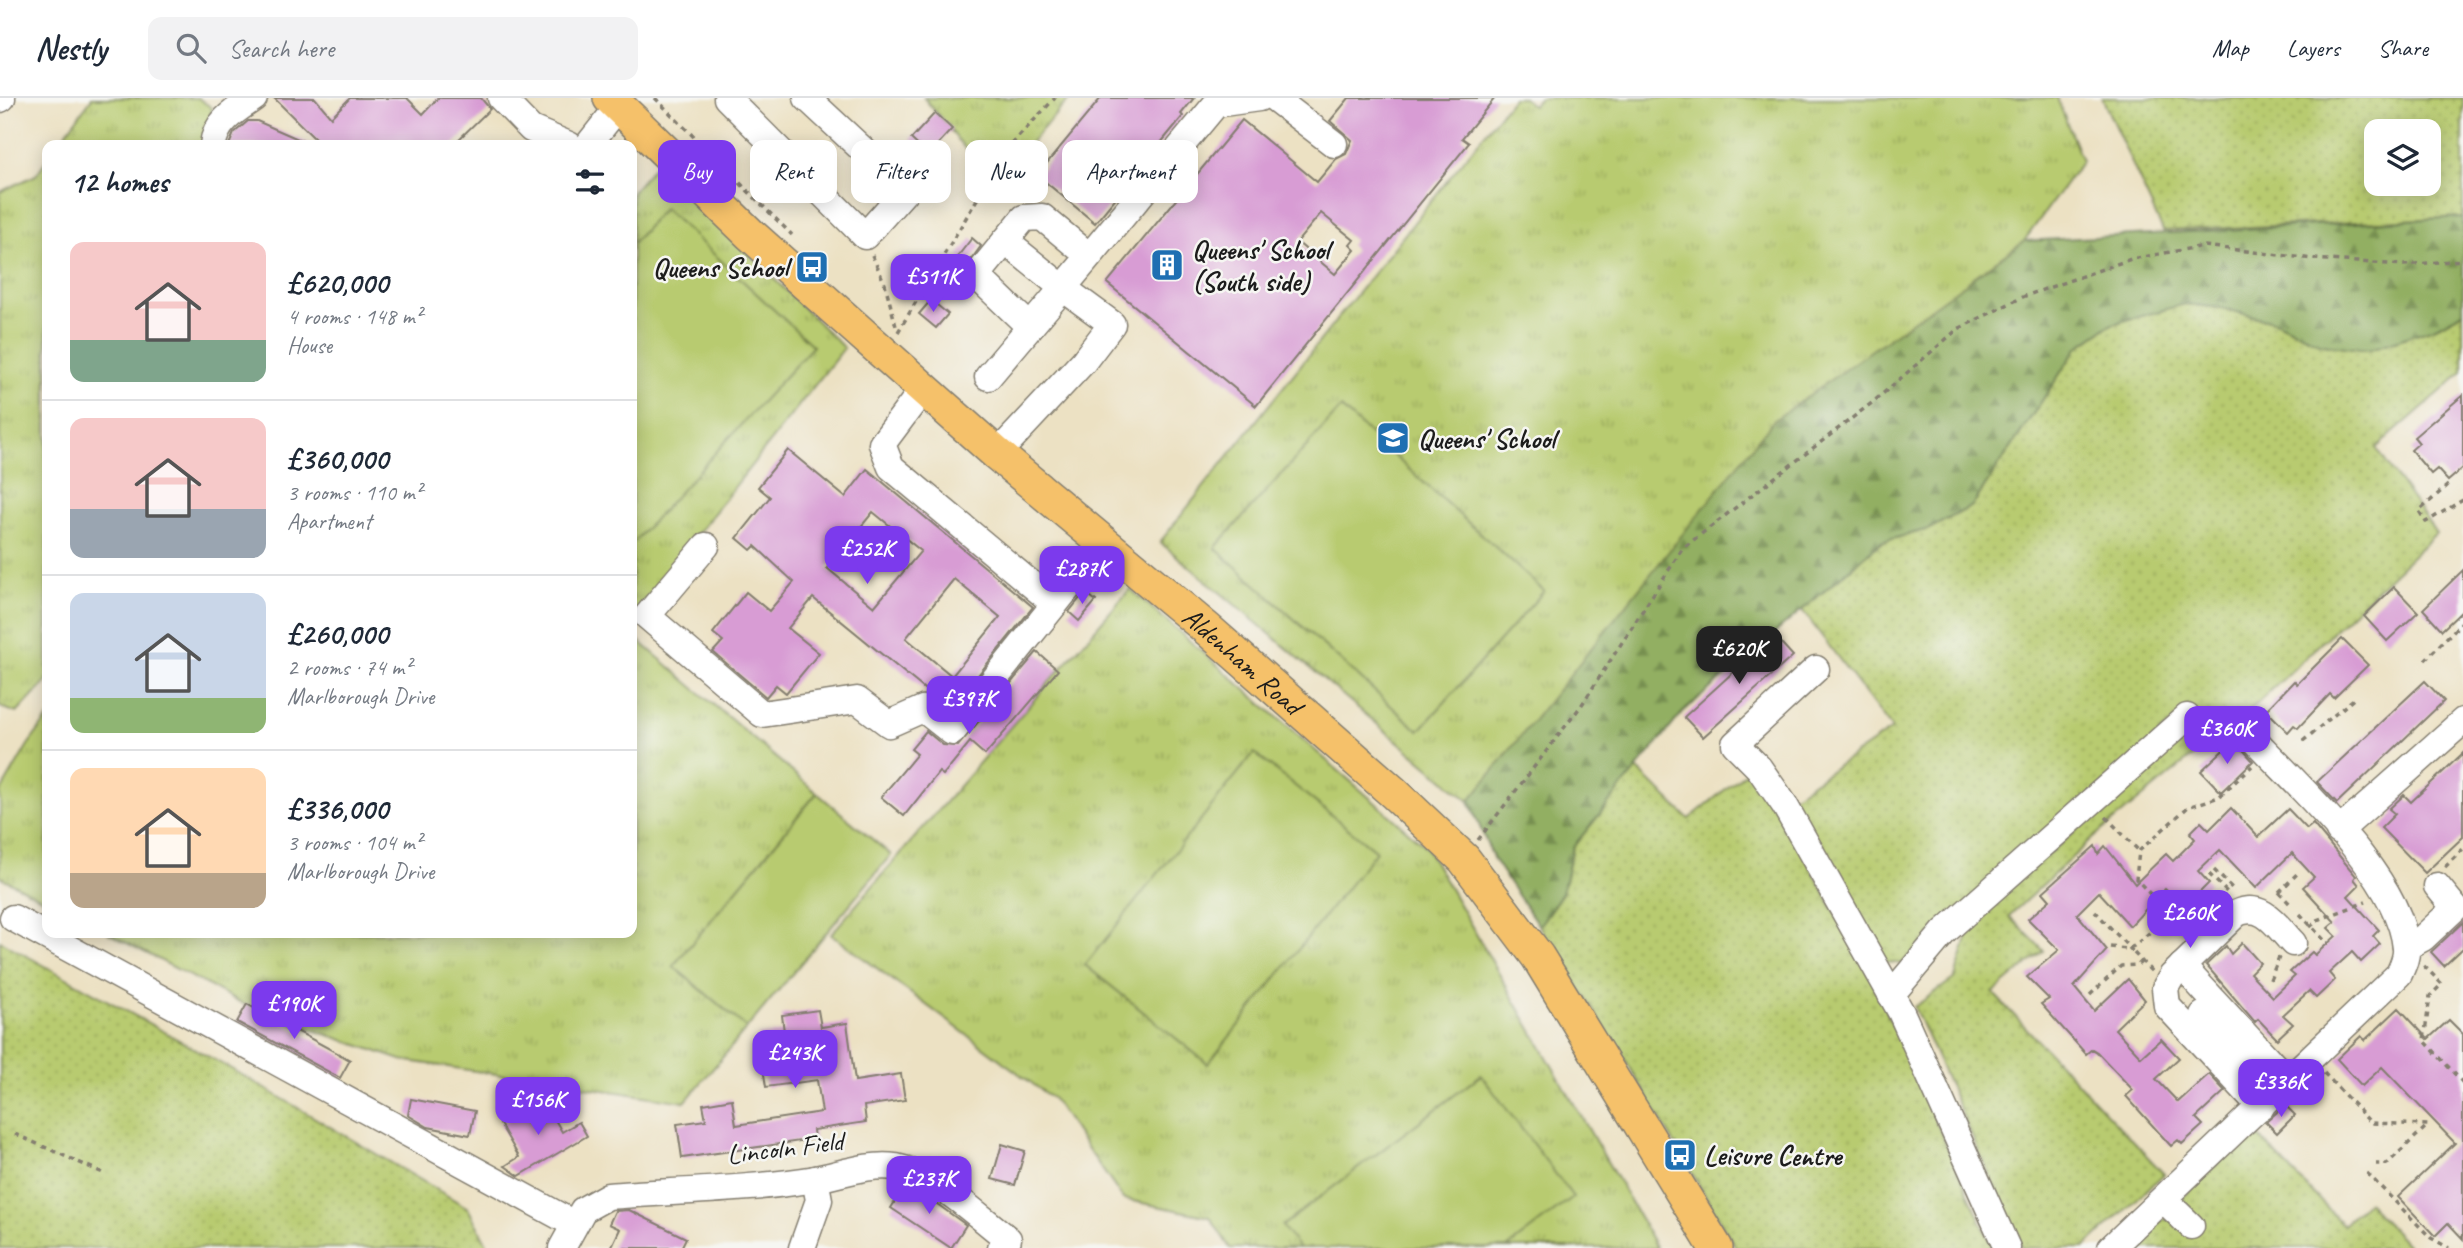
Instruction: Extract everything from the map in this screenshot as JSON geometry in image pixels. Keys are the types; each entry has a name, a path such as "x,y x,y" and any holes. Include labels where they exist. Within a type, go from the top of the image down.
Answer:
{"main road":[{"name":"Aldenham Road","path":"614,102 750,234 998,454 1384,783 1464,859 1538,957 1716,1248"}],"street":[{"path":"214,140 221,105 254,98"},
{"path":"501,98 531,129 557,140"},
{"path":"727,98 865,236 906,190 807,98"},
{"path":"988,377 1216,103 1259,98"},
{"path":"1275,98 1334,144"},
{"path":"591,140 614,102"},
{"path":"1030,327 980,279 984,267 1024,218 1042,217 1089,256"},
{"path":"998,454 1083,362 1112,324 1005,242"},
{"path":"925,388 882,444 891,467 1055,604"},
{"path":"706,546 647,616 762,714 857,700 890,724 923,709 952,732 1104,543"},
{"path":"1816,669 1735,744 1759,768 1784,804 1891,995 2007,1248"},
{"path":"1891,995 1944,932 2187,717"},
{"path":"2339,831 2463,721"},
{"path":"2111,1248 2399,974 2406,947 2388,895 2372,870 2339,831 2247,732"},
{"path":"2406,947 2423,938 2455,908 2437,886"},
{"path":"2274,1094 2167,1006 2165,988 2182,966 2237,914 2248,909 2250,904 2302,935"},
{"path":"13,918 42,935"},
{"path":"48,938 568,1236"},
{"path":"2182,966 2274,1094"},
{"path":"2203,1015 2274,1094"},
{"name":"Lincoln Field","path":"568,1236 583,1210 608,1196 815,1179 874,1167 896,1167 943,1189 1008,1239 1001,1248"},
{"path":"802,1248 819,1200 815,1179"},
{"path":"2163,1199 2191,1226"}],"path":[{"path":"655,98 799,242"},
{"path":"882,279 896,335 1007,149 1055,98"},
{"path":"1464,859 1581,706 1684,548 1873,402 1958,329 2025,296 2131,259 2204,246 2313,259 2404,265 2463,260"},
{"path":"2448,485 2418,511 2426,522 2463,499"},
{"path":"2425,660 2463,621"},
{"path":"2303,741 2356,697"},
{"path":"2170,915 2136,879 2138,851 2188,807 2219,797 2266,753"},
{"path":"2105,816 2138,851"},
{"path":"2214,870 2250,904 2279,892 2299,872"},
{"path":"2208,874 2232,897"},
{"path":"2279,892 2302,935 2326,942"},
{"path":"2270,981 2275,960 2318,920 2350,906 2388,895"},
{"path":"2095,911 2134,953"},
{"path":"2110,947 2127,949 2134,946 2174,911 2194,934"},
{"path":"2406,947 2442,984 2430,996 2424,1040 2463,1083"},
{"path":"2090,995 2121,966 2138,965 2142,961"},
{"path":"2310,1059 2371,1123 2428,1125 2387,1164 2376,1164"},
{"path":"15,1134 103,1173"},
{"path":"2367,1173 2431,1238 2449,1248"}],"green space":[{"path":"92,98 198,98 212,108 206,140 61,140"},
{"path":"924,98 1070,98 1033,140 965,140 965,148"},
{"name":"Queens' School","path":"1513,98 1523,98 1533,106 1540,98 2057,98 2082,161 2024,241 1773,421 1469,801 1160,542"},
{"path":"2102,98 2463,98 2463,217 2163,231"},
{"path":"657,163 658,203 697,203 844,348 637,611 637,186"},
{"path":"42,166 42,686 17,713 0,707 0,192 36,175"},
{"path":"664,208 813,346 637,539 637,238"},
{"path":"2463,217 2463,312 2434,328 2368,350 2322,344 2277,322 2221,308 2185,304 2112,324 2077,348 1972,506 1929,529 1881,542 1683,712 1573,847 1562,893 1539,926 1494,860 1469,801 1773,420 2024,241"},
{"path":"2185,304 2221,308 2277,322 2322,344 2434,328 2463,312 2463,372 2376,448 2436,533 2259,702 2094,837 2009,916 2044,951 1993,993 2164,1174 2084,1248 2022,1248 1914,1007 1955,978 1973,919 2199,724 2183,713 1901,964 1883,961 1790,798 1892,729 1802,610 1882,542 1929,529 1972,506 2077,348 2112,324"},
{"path":"1341,408 1544,591 1419,731 1215,548"},
{"path":"1130,589 1426,847 1657,1248 1230,1248 1210,1217 1123,1199 1053,1099 831,934"},
{"path":"637,639 817,793 673,966 747,1028 685,1102 401,1060 253,1009 118,938 637,938"},
{"path":"42,726 42,898 0,877 0,793"},
{"path":"1254,753 1376,851 1208,1064 1085,965"},
{"path":"1636,768 1689,819 1749,770 1777,805 1872,980 1993,1248 1736,1248 1625,1059 1539,926 1562,893 1573,847"},
{"path":"817,793 891,855 747,1028 673,966"},
{"path":"0,941 242,1075 468,1208 489,1248 0,1248"},
{"path":"1481,1075 1573,1197 1507,1248 1299,1248 1282,1226"},
{"path":"2253,1130 2343,1225 2367,1202 2410,1248 2131,1248 2161,1220 2169,1219 2184,1205 2183,1196"}],"building":[{"path":"274,98 315,98 331,117 350,98 407,98 423,114 438,98 481,98 490,109 458,140 316,140"},
{"path":"1101,98 1194,98 1163,140 1066,140"},
{"name":"Queens' School (South side)","path":"1349,98 1495,98 1462,138 1469,143 1256,406 1107,283 1173,203 1198,203 1198,173 1242,120 1317,182 1336,159 1346,154 1352,140 1330,121","holes":["1321,213 1354,240 1350,245 1355,250 1335,274 1297,242"]},
{"path":"935,113 952,129 942,140 911,139"},
{"path":"248,121 257,121 301,140 231,140 234,133"},
{"path":"1062,145 1062,196 1048,184 1048,162"},
{"path":"1071,203 1111,203 1095,223"},
{"path":"972,238 981,246 968,264 958,256"},
{"path":"931,300 948,314 936,328 919,314"},
{"path":"2463,395 2463,468 2448,481 2437,469 2431,474 2411,450 2419,443 2414,437"},
{"path":"788,450 845,497 867,469 1033,607 950,710 813,598 788,628 819,653 786,693 776,685 766,697 713,652 723,641 713,633 746,592 769,611 794,582 755,546 751,550 737,538 770,497 758,487","holes":["873,512 921,551 874,607 827,568","954,579 1000,617 952,676 906,638"]},
{"path":"2463,570 2463,610 2442,630 2423,609"},
{"path":"2394,587 2418,612 2387,641 2364,616"},
{"path":"1085,592 1096,601 1079,621 1069,612"},
{"path":"1774,635 1793,656 1703,737 1684,717"},
{"path":"2342,639 2368,665 2334,698 2330,694 2298,728 2294,725 2288,732 2266,710 2294,681 2297,684"},
{"path":"1037,652 1058,670 985,755 970,742 943,775 939,772 904,816 881,797 917,754 911,749 926,731 943,745 958,746"},
{"path":"2425,681 2444,701 2337,803 2317,782"},
{"path":"2234,740 2253,761 2221,792 2201,771"},
{"path":"2463,753 2463,837 2425,873 2381,828 2395,814 2389,809 2404,795 2411,802"},
{"path":"2231,808 2258,837 2288,809 2307,829 2313,824 2356,876 2354,879 2359,885 2348,896 2379,930 2373,936 2380,944 2361,962 2352,952 2329,973 2335,980 2316,998 2309,991 2283,1015 2293,1024 2277,1039 2258,1019 2255,1022 2206,965 2226,946 2231,954 2242,943 2260,963 2250,973 2273,997 2295,976 2290,972 2312,952 2315,955 2336,936 2328,928 2335,922 2303,887 2314,877 2292,853 2256,888 2220,850 2198,871 2209,883 2188,904 2176,892 2172,896 2165,889 2130,926 2099,892 2077,914 2107,950 2074,987 2094,1011 2128,979 2145,1000 2115,1029 2141,1057 2161,1039 2179,1058 2156,1079 2178,1102 2209,1074 2225,1091 2196,1118 2203,1125 2182,1144 2178,1140 2171,1146 2126,1096 2133,1090 2097,1052 2092,1049 2086,1054 2041,1004 2049,999 2027,977 2059,950 2028,919 2050,900 2043,892 2095,846 2098,854 2105,846 2135,884 2166,854 2173,861 2195,839 2190,833 2201,822 2209,830"},
{"path":"2463,922 2463,948 2444,966 2431,952"},
{"path":"247,1004 350,1060 340,1078 237,1022"},
{"path":"2399,1008 2428,1039 2449,1020 2463,1034 2463,1239 2448,1223 2435,1236 2398,1197 2455,1143 2382,1067 2362,1086 2337,1059 2361,1036 2365,1040"},
{"path":"818,1010 821,1027 847,1023 855,1081 901,1074 905,1100 864,1106 866,1122 813,1130 814,1139 682,1158 677,1124 706,1120 703,1104 732,1099 736,1125 822,1112 817,1080 766,1087 758,1036 784,1032 782,1015"},
{"path":"411,1099 475,1111 470,1135 428,1127 408,1115"},
{"path":"543,1099 562,1132 579,1122 587,1136 519,1176 505,1166 519,1157 500,1124"},
{"path":"2285,1105 2295,1115 2277,1133 2266,1122"},
{"path":"1002,1144 1025,1151 1015,1185 992,1179"},
{"path":"905,1186 926,1196 966,1225 951,1248 891,1208"},
{"path":"629,1210 686,1238 681,1248 611,1248 620,1229 609,1224 615,1211"}],"place":[{"name":"Queens' School (South side)","path":"1167,265"},
{"name":"Queens School","path":"812,267"},
{"name":"Queens' School","path":"1393,438"},
{"name":"Leisure Centre","path":"1680,1155"}]}
